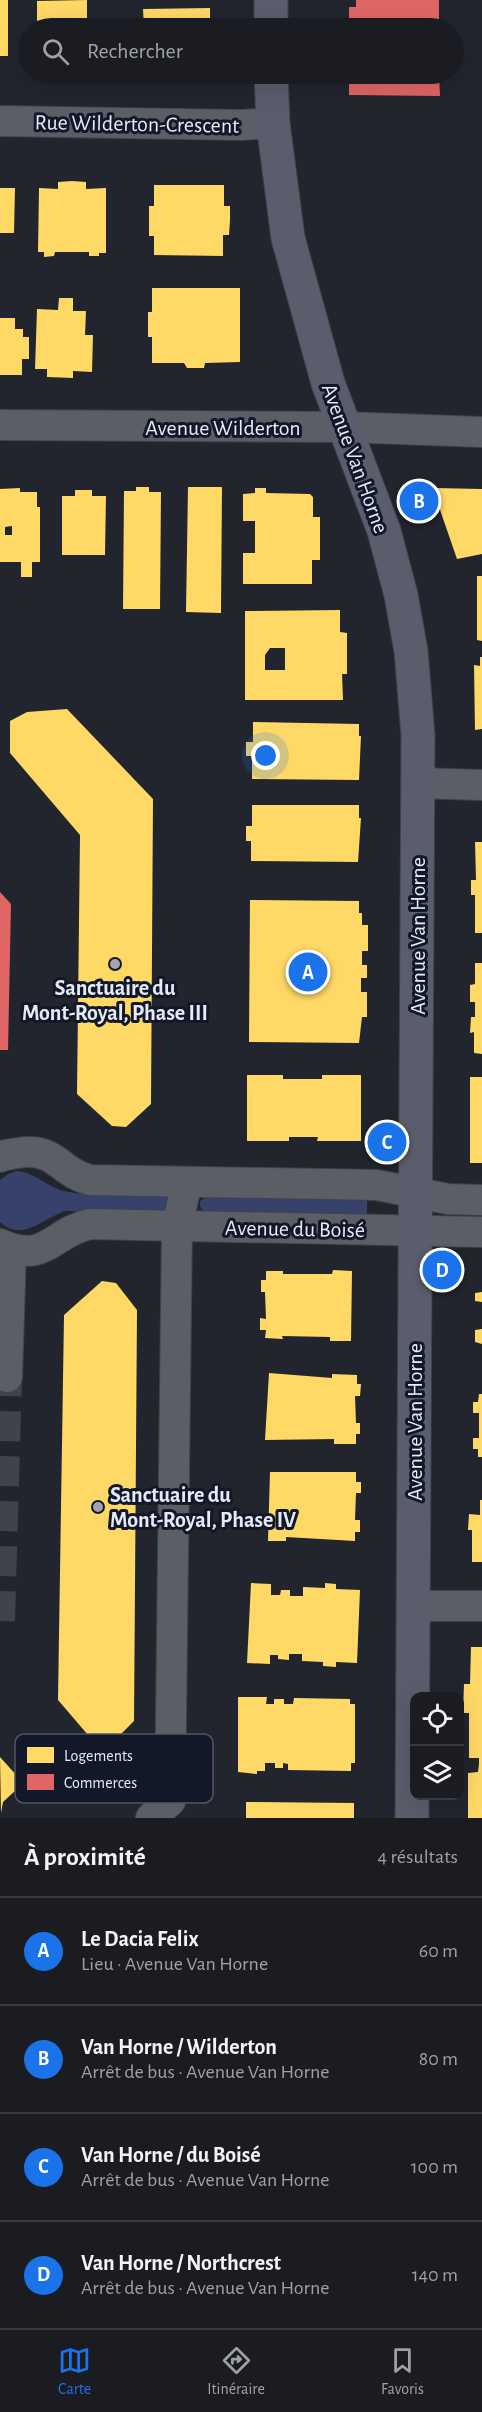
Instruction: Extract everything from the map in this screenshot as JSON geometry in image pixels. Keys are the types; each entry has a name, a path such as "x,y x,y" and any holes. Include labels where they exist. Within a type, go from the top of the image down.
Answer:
{"main road":[{"path":"271,0 271,18"},
{"name":"Avenue Van Horne","path":"271,84 273,123 288,238 316,344 344,428 384,531 401,595 411,651 418,735 411,1818"}],"street":[{"name":"Rue Wilderton-Crescent","path":"0,121 241,125 273,123"},
{"name":"Avenue Wilderton","path":"0,426 344,428 482,432"},
{"path":"418,783 482,785"},
{"name":"Avenue du Boisé","path":"4,1150 34,1150 49,1155 76,1176 90,1180 377,1185 448,1199 482,1200"},
{"path":"171,1734 177,1226 187,1182"},
{"name":"Avenue du Boisé","path":"6,1247 29,1252 46,1247 74,1227 90,1224 482,1232"},
{"path":"6,1247 7,1377"},
{"path":"414,1606 482,1606"},
{"path":"151,1818 168,1803"}],"shaded area":[{"path":"17,1171 29,1174 64,1191 102,1195 167,1196 171,1206 163,1212 65,1211 32,1227 16,1230 0,1222 0,1180"},
{"path":"208,1196 367,1198 367,1215 208,1213 201,1209 200,1201"}],"building: Logements":[{"path":"0,0 8,0 8,56 0,56"},
{"path":"87,0 87,18 37,18 37,1"},
{"path":"210,8 210,18 143,18 143,9"},
{"path":"58,182 86,182 86,189 106,188 106,253 89,256 89,252 55,252 54,256 44,257 44,252 38,252 39,188 58,189"},
{"path":"154,185 224,185 224,206 230,206 230,220 229,235 223,235 223,256 154,255 154,236 149,236 149,206 154,206"},
{"path":"0,188 15,188 14,233 0,233"},
{"path":"152,288 240,288 240,362 205,363 204,368 187,368 184,363 152,363 152,337 148,337 148,312 152,312"},
{"path":"59,298 73,298 73,311 86,311 85,335 93,335 92,372 73,371 73,378 47,377 47,369 35,369 37,309 58,310"},
{"path":"0,318 15,318 15,329 23,329 23,337 29,337 29,359 22,359 22,375 0,375"},
{"path":"136,487 149,487 149,492 161,492 160,609 123,609 124,491 136,491"},
{"path":"188,487 222,487 221,613 186,612"},
{"path":"20,488 20,492 37,492 37,507 40,507 40,562 32,562 32,577 21,577 21,562 0,562 0,489","holes":["12,526 12,535 5,535 5,527"]},
{"path":"255,488 266,488 266,493 310,494 313,497 313,517 320,517 320,560 312,560 312,584 243,584 243,553 255,553 255,521 243,521 243,494 255,493"},
{"path":"434,488 482,489 482,554 457,559 438,504 434,505 430,494 435,493"},
{"path":"75,490 92,490 92,496 106,496 105,555 62,555 62,496 75,496"},
{"path":"477,576 482,576 482,641 477,640"},
{"path":"340,610 340,632 347,633 347,674 342,674 343,700 245,700 245,611","holes":["270,648 285,648 285,670 265,670 265,655"]},
{"path":"480,657 482,657 482,729 475,730 474,665 480,666"},
{"name":"Sanctuaire du Mont-Royal, Phase III","path":"67,709 153,799 151,1104 126,1127 112,1126 77,1094 80,835 10,753 10,721 27,712"},
{"path":"253,722 359,724 359,736 361,736 359,780 252,779 252,756 246,756 246,742 253,742"},
{"path":"252,805 359,805 359,818 361,818 358,862 251,861 251,841 246,841 246,826 252,826"},
{"path":"475,842 482,842 482,933 475,933 475,895 471,895 471,880 476,880"},
{"path":"250,900 359,901 362,925 368,925 368,951 362,951 362,965 367,965 367,978 361,978 361,992 367,992 367,1017 362,1017 359,1043 249,1042"},
{"path":"475,963 482,963 482,1054 474,1053 474,1032 470,1033 471,1017 475,1017 475,1002 470,1002 470,985 475,984"},
{"path":"247,1075 283,1075 283,1079 322,1079 322,1075 361,1075 361,1141 317,1141 318,1137 289,1137 289,1141 247,1141"},
{"path":"470,1077 482,1077 482,1163 470,1163"},
{"path":"333,1270 352,1271 351,1341 330,1341 330,1337 265,1338 266,1330 260,1330 260,1318 266,1319 265,1292 261,1292 261,1280 266,1280 266,1271 283,1271 283,1274 332,1274"},
{"name":"Sanctuaire du Mont-Royal, Phase IV","path":"102,1281 116,1283 137,1310 134,1721 121,1734 87,1734 58,1700 64,1315"},
{"path":"482,1292 482,1302 475,1301 475,1293"},
{"path":"482,1329 482,1344 475,1342 475,1330"},
{"path":"269,1373 332,1378 332,1374 357,1375 357,1384 361,1384 360,1396 355,1396 356,1423 360,1423 360,1434 356,1434 356,1444 334,1444 334,1439 265,1440"},
{"path":"479,1394 482,1394 482,1457 478,1457 478,1449 473,1449 473,1438 479,1438 479,1413 473,1413 473,1402 478,1402"},
{"path":"270,1472 356,1472 356,1482 361,1482 361,1493 356,1493 355,1520 360,1520 360,1532 355,1532 355,1541 286,1537 286,1541 268,1541"},
{"path":"480,1500 482,1500 482,1562 472,1562 472,1530 468,1530 469,1514 480,1515"},
{"path":"251,1583 271,1584 271,1595 280,1595 281,1590 290,1590 290,1596 303,1596 303,1587 325,1588 325,1583 336,1584 336,1589 360,1590 357,1663 336,1662 336,1667 323,1666 323,1662 302,1661 302,1654 289,1654 289,1660 278,1659 278,1655 270,1655 270,1664 247,1663"},
{"path":"471,1647 482,1647 482,1818 468,1818 468,1773 478,1772 479,1764 479,1758 469,1758 469,1713 464,1713 464,1692 464,1684 470,1684"},
{"path":"238,1697 267,1697 266,1704 274,1704 274,1699 284,1699 284,1704 293,1704 294,1698 350,1699 350,1704 355,1704 355,1763 351,1763 351,1771 288,1770 288,1764 283,1763 283,1768 275,1768 275,1763 265,1763 265,1771 257,1771 257,1774 238,1772"},
{"path":"0,1757 15,1774 15,1791 3,1802 1,1813"},
{"path":"246,1802 354,1803 354,1818 246,1818"}],"building: Commerces":[{"path":"356,0 439,0 439,18 349,18 349,7 356,7"},
{"path":"349,84 439,84 440,96 349,95"},
{"path":"0,892 11,904 8,1050 0,1050"}],"tunnel":[{"path":"0,1621 7,1377"}],"place":[{"name":"Van Horne / Wilderton","path":"419,501"},
{"name":"Sanctuaire du Mont-Royal, Phase III","path":"115,964"},
{"name":"Le Dacia Felix","path":"308,972"},
{"name":"Van Horne / du Boisé","path":"387,1142"},
{"name":"Van Horne / Northcrest","path":"442,1270"},
{"name":"Sanctuaire du Mont-Royal, Phase IV","path":"98,1507"}]}
